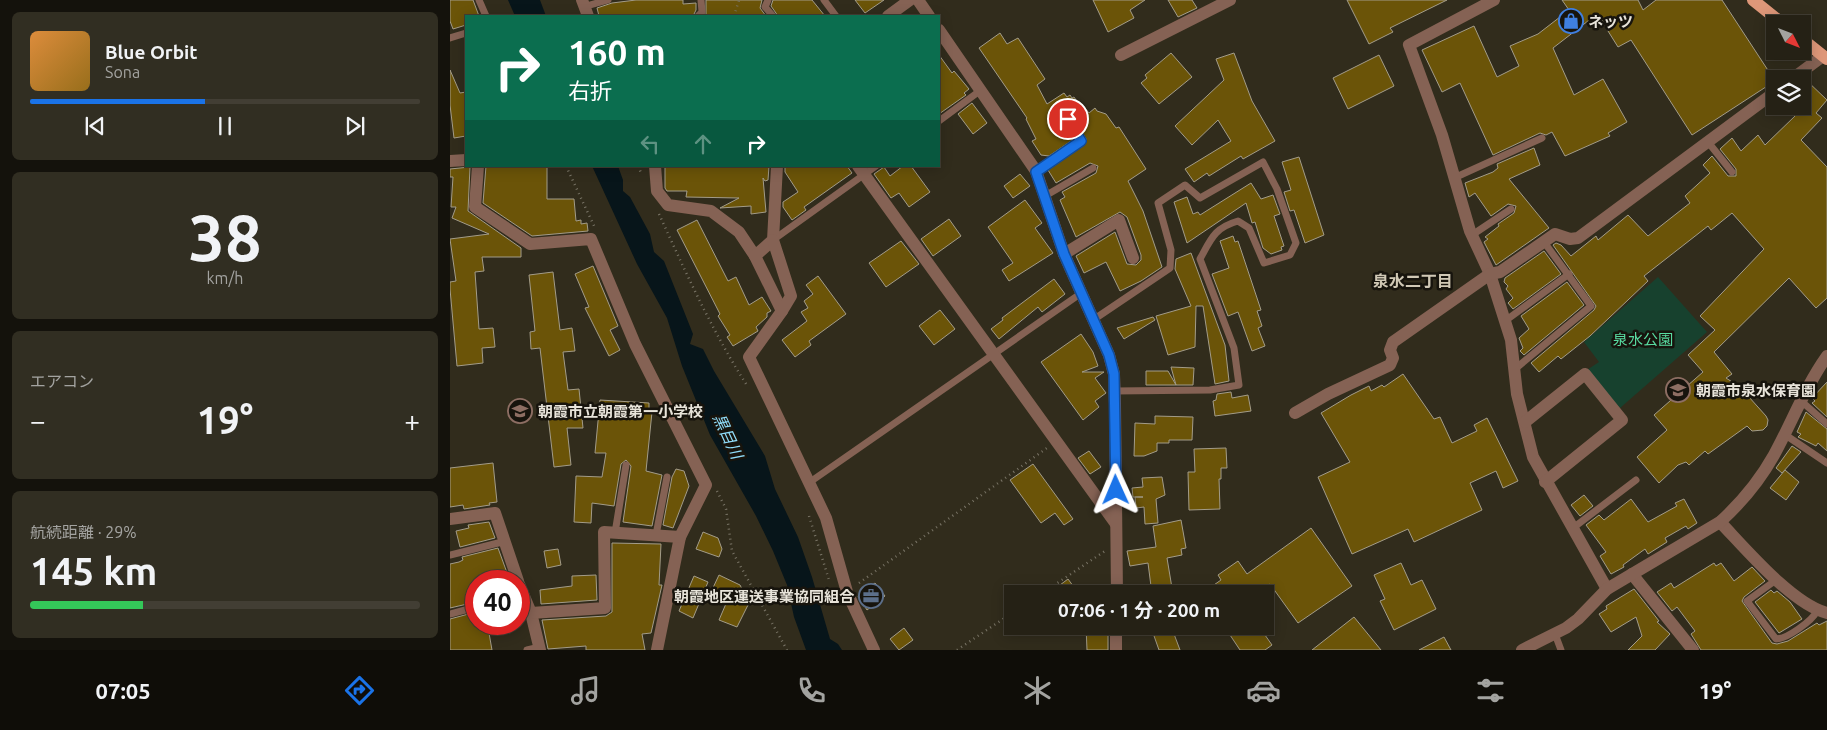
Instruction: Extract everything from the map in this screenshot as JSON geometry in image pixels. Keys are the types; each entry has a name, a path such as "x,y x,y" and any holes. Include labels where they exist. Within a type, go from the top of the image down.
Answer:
{"main road":[{"path":"1753,0 1772,15"},
{"path":"1811,46 1825,57"}],"street":[{"path":"889,15 910,0"},
{"path":"918,0 928,15"},
{"path":"1121,55 1230,0"},
{"path":"1494,0 1409,45 1442,136 1472,235 1490,274 1506,321 1511,340 1517,394 1533,457 1545,482 1608,589"},
{"path":"940,31 1036,172 1064,254 1080,294 1109,355 1114,374 1117,585"},
{"path":"1806,70 1825,57"},
{"path":"1295,413 1328,394 1390,365 1393,358 1390,350 1393,342 1490,274 1500,272 1555,234 1570,239 1578,238 1766,99"},
{"path":"450,161 465,160"},
{"path":"478,167 475,207 530,244 591,239 635,344 706,485 680,537 657,650"},
{"path":"655,167 657,191 668,206 711,211 739,232 755,256 782,311"},
{"path":"777,167 773,240 791,296 749,357 826,518 847,592 874,650"},
{"path":"861,171 992,355 1116,524"},
{"path":"1064,254 1119,220 1133,258"},
{"path":"755,256 773,240"},
{"path":"1522,650 1578,620 1608,589 1720,522 1745,497 1762,475 1800,400 1827,356"},
{"path":"1525,422 1585,374 1622,420 1545,482"},
{"path":"450,519 494,513 506,541 514,570"},
{"path":"1720,522 1776,580 1822,612"},
{"path":"536,649 531,613 605,608 604,532 680,537"},
{"path":"1632,574 1693,650"},
{"path":"1116,635 1116,650"}],"lane":[{"path":"479,0 486,15"},
{"path":"584,8 608,0"},
{"path":"699,15 702,12 701,0"},
{"path":"768,0 765,7 772,15"},
{"path":"824,0 835,15"},
{"path":"450,38 465,33"},
{"path":"940,119 981,90"},
{"path":"1036,172 1081,141 1068,119"},
{"path":"1454,178 1542,138"},
{"path":"1708,142 1732,172"},
{"path":"1092,320 1170,268 1171,250 1158,203 1185,185 1200,198 1263,162 1277,189 1296,243 1290,255 1264,263 1249,228 1238,221 1226,225 1214,234 1200,259 1234,348 1239,385 1210,390 1114,390"},
{"path":"773,240 861,171 873,167"},
{"path":"1045,196 1093,168"},
{"path":"1472,235 1511,209"},
{"path":"1515,369 1592,306 1544,242"},
{"path":"1506,321 1569,274"},
{"path":"810,482 1080,294"},
{"path":"1800,400 1827,424"},
{"path":"1784,434 1827,463"},
{"path":"615,532 626,465"},
{"path":"656,535 668,477"},
{"path":"1573,528 1636,480"},
{"path":"450,555 506,541"},
{"path":"1776,580 1746,601 1776,639 1783,639 1822,612"},
{"path":"450,614 465,610"},
{"path":"1555,634 1561,650"}],"path":[{"path":"734,15 739,0"},
{"path":"638,167 645,182"},
{"path":"656,206 701,302 733,364 752,394"},
{"path":"847,592 1056,442"},
{"path":"806,508 831,586"},
{"path":"1054,585 1116,543"},
{"path":"957,650 1004,618"}],"green space":[{"name":"泉水公園","path":"1658,277 1707,332 1620,408 1587,370 1599,362 1584,342"}],"water":[{"path":"508,0 540,0 546,15 515,15"},
{"name":"黒目川","path":"592,167 618,167 623,180 623,191 630,197 650,234 654,252 664,261 693,334 690,344 703,349 714,371 765,456 775,489 798,537 830,639 838,644 842,650 806,650 794,617 787,585 773,551 756,516 710,435 682,366 667,318 637,264"}],"building":[{"path":"450,0 473,0 479,15 465,15 465,25 453,29 450,21"},
{"path":"636,0 683,0 683,4 696,3 696,10 694,15 599,15 597,8 612,3"},
{"path":"706,0 762,0 760,8 765,15 706,15"},
{"path":"773,0 812,0 824,15 777,15 771,6"},
{"path":"855,0 884,0 865,13"},
{"path":"1093,0 1145,0 1130,10 1134,18 1108,32"},
{"path":"1168,0 1192,0 1197,8 1178,17"},
{"path":"1347,0 1447,0 1390,28 1393,32 1369,44"},
{"path":"1562,0 1638,0 1643,10 1656,0 1722,0 1768,70 1766,70 1766,87 1692,135 1631,40 1618,47 1608,31 1609,28 1597,14 1553,48 1574,95 1603,79 1627,122 1608,133 1610,136 1565,156 1552,132 1546,135 1540,133 1493,155 1460,83 1442,92 1422,50 1474,26 1497,77 1519,66 1510,46 1538,34 1569,10"},
{"path":"1000,33 1007,44 1018,38 1045,79 1037,85 1047,104 1064,93 1067,97 1070,95 1072,98 1074,97 1082,109 1084,107 1089,113 1095,108 1097,111 1106,114 1116,128 1119,127 1146,169 1128,181 1143,211 1162,267 1141,281 1120,291 1106,262 1084,273 1076,256 1115,232 1127,264 1136,265 1141,260 1141,255 1127,217 1120,212 1076,237 1060,200 1065,197 1062,192 1096,173 1098,166 1090,163 1056,183 1048,170 1084,145 1086,139 1072,116 1066,114 1063,121 1074,139 1049,156 1041,155 1032,141 1036,139 1027,118 979,48"},
{"path":"1171,53 1192,77 1159,104 1141,83 1147,78 1145,75"},
{"path":"1234,53 1252,101 1275,141 1243,159 1241,156 1209,176 1207,173 1194,182 1185,169 1231,141 1218,120 1192,145 1175,126 1224,80 1216,59"},
{"path":"1379,55 1394,86 1348,109 1333,78"},
{"path":"940,56 952,73 954,71 969,89 964,93 966,95 940,113"},
{"path":"450,70 460,93 465,92 465,136 454,138 450,105"},
{"path":"1811,85 1827,100 1816,113 1822,118 1801,140 1827,167 1827,298 1816,308 1789,278 1714,352 1732,374 1726,378 1740,387 1766,416 1768,420 1767,426 1763,430 1752,431 1747,426 1708,454 1705,451 1689,465 1686,462 1678,465 1659,483 1637,457 1667,430 1654,415 1703,372 1688,355 1715,330 1700,316 1764,249 1732,213 1711,230 1708,226 1644,276 1648,281 1590,336 1561,359 1558,356 1539,372 1531,363 1594,310 1596,306 1553,245 1556,243 1561,245 1571,256 1596,236 1598,240 1628,215 1648,236 1690,203 1685,196 1710,173 1703,165 1712,156 1728,176 1736,176 1736,169 1720,149 1732,138 1741,151 1758,135 1765,145 1795,116 1794,115 1811,115"},
{"path":"972,103 987,123 973,134 958,114"},
{"path":"1534,148 1540,165 1509,179 1549,228 1496,265 1484,242 1488,239 1485,237 1499,226 1498,224 1514,213 1516,206 1508,204 1491,216 1475,193 1469,197 1465,183 1493,172 1498,168 1497,164"},
{"path":"1299,157 1324,235 1305,243 1294,210 1290,211 1284,192 1291,190 1282,162"},
{"path":"470,167 468,211 521,248 521,257 482,257 484,271 475,272 479,329 493,328 495,347 482,348 483,363 457,366 450,289 450,282 456,281 450,239 489,234 452,218 456,207 451,207 453,177 450,177 450,169"},
{"path":"486,167 547,167 547,199 574,199 576,221 581,220 581,224 587,223 588,231 532,236 483,203"},
{"path":"665,167 769,167 768,180 765,181 763,178 766,212 751,214 751,206 720,208 739,198 686,197 687,191 667,191 665,188"},
{"path":"785,167 848,167 852,173 804,207 806,210 792,220 783,207 783,202 798,192 785,172"},
{"path":"884,167 890,176 902,167 912,167 930,192 909,207 899,193 891,198 874,174"},
{"path":"1020,174 1030,186 1013,198 1004,186"},
{"path":"1251,183 1261,199 1273,195 1280,214 1274,216 1284,246 1281,247 1282,250 1271,254 1263,248 1255,222 1252,223 1246,203 1187,243 1174,202 1187,197 1193,214 1198,212 1200,215"},
{"path":"1025,200 1042,223 1035,228 1053,253 1009,281 1002,270 1013,263 988,227"},
{"path":"949,219 961,236 933,256 921,239"},
{"path":"697,220 728,281 736,277 749,305 762,297 771,311 767,313 767,317 756,327 758,331 733,346 727,337 730,335 718,316 720,314 677,230"},
{"path":"1233,236 1235,242 1238,241 1261,310 1257,311 1262,326 1258,328 1265,346 1252,351 1238,312 1228,316 1212,274 1229,268 1220,241"},
{"path":"901,241 919,264 886,287 869,263"},
{"path":"1544,251 1561,274 1513,309 1508,303 1513,298 1506,289 1508,286 1504,282 1505,278"},
{"path":"1191,253 1225,345 1229,381 1215,384 1203,306 1196,306 1195,347 1168,355 1156,316 1191,306 1175,269 1176,259"},
{"path":"593,266 618,326 610,330 620,350 609,356 585,308 589,307 575,274"},
{"path":"553,272 560,330 572,328 575,351 563,352 568,390 579,389 583,428 567,428 571,465 554,467 540,348 531,349 530,332 535,331 529,275"},
{"path":"818,276 846,314 809,341 811,345 795,357 782,340 807,321 801,312 808,308 804,301 813,294 806,285"},
{"path":"1054,279 1065,294 1042,312 1038,307 999,339 991,329 1003,320 1002,318"},
{"path":"1567,282 1584,305 1524,355 1520,351 1523,348 1519,338 1529,329 1521,316"},
{"path":"940,310 955,329 934,345 919,326"},
{"path":"1153,317 1155,320 1124,339 1117,328"},
{"path":"1081,334 1093,352 1098,366 1082,372 1104,372 1095,378 1106,393 1095,401 1099,407 1083,420 1041,362"},
{"path":"1171,367 1194,368 1193,385 1176,385"},
{"path":"1146,371 1168,371 1176,385 1146,385"},
{"path":"1403,374 1434,419 1440,417 1452,443 1477,431 1474,425 1487,418 1518,481 1503,488 1496,471 1470,483 1482,510 1414,542 1408,529 1352,554 1318,477 1350,462 1321,413 1369,386 1371,391 1382,385 1384,387"},
{"path":"1827,382 1827,417 1812,403 1815,401 1812,398"},
{"path":"1231,392 1232,398 1248,395 1251,411 1215,416 1213,401 1216,400 1217,394"},
{"path":"600,400 649,403 649,412 652,412 646,471 662,475 652,526 623,522 631,466 626,460 621,464 614,506 592,503 591,523 574,522 576,476 602,477 606,453 595,453"},
{"path":"1806,412 1827,429 1827,451 1818,443 1816,446 1798,437 1801,434 1797,432"},
{"path":"1155,416 1193,417 1192,440 1169,440 1169,443 1157,443 1157,451 1144,456 1134,456 1135,423 1155,424"},
{"path":"1792,446 1801,452 1782,473 1776,468"},
{"path":"1226,448 1227,468 1221,468 1221,479 1219,479 1220,509 1189,510 1188,472 1195,472 1194,449"},
{"path":"1089,451 1101,467 1090,474 1078,458"},
{"path":"493,463 497,502 464,509 463,505 450,507 450,468"},
{"path":"1033,464 1073,519 1064,525 1055,513 1041,523 1010,480"},
{"path":"676,469 684,471 689,486 673,528 663,525 672,477"},
{"path":"1785,470 1799,482 1786,500 1770,488"},
{"path":"1162,477 1165,495 1156,499 1158,523 1145,524 1144,507 1136,508 1135,497 1133,497 1132,488 1143,487 1142,478"},
{"path":"1584,495 1593,506 1580,516 1571,505"},
{"path":"1631,499 1648,522 1677,506 1675,503 1684,499 1697,523 1688,529 1686,526 1665,538 1667,542 1648,554 1645,549 1623,565 1624,567 1611,574 1600,556 1606,552 1586,525 1599,515 1604,520"},
{"path":"1181,520 1186,548 1181,549 1182,555 1167,558 1172,585 1151,585 1148,563 1130,566 1127,551 1156,547 1153,526"},
{"path":"489,522 495,538 460,547 456,531 469,528 468,525"},
{"path":"1311,528 1352,586 1298,623 1274,590 1274,585 1214,585 1221,580 1218,575 1238,561 1247,574"},
{"path":"703,532 718,538 722,549 719,557 696,549"},
{"path":"612,543 661,544 659,585 662,585 651,633 642,634 645,650 586,650 586,646 548,649 542,620 606,616 612,612"},
{"path":"498,548 506,570 465,570 465,605 450,608 450,564 463,560 462,557"},
{"path":"558,549 561,565 547,568 544,551"},
{"path":"1401,563 1411,585 1422,580 1436,609 1394,630 1380,601 1385,599 1374,575"},
{"path":"1714,563 1716,566 1721,563 1734,581 1752,567 1765,581 1744,597 1742,601 1772,643 1777,644 1788,641 1817,623 1819,625 1827,621 1827,650 1701,650 1691,634 1695,631 1677,607 1672,611 1657,592 1671,583 1674,588"},
{"path":"596,575 597,600 541,604 540,590 572,586 572,576"},
{"path":"719,575 740,585 749,603 737,627 719,620 728,599 711,592"},
{"path":"694,576 708,582 693,618 679,611"},
{"path":"1068,579 1072,585 1060,585"},
{"name":"朝霞地区運送事業協同組合","path":"875,583 885,596 867,610 858,596"},
{"path":"1634,589 1659,621 1657,622 1670,634 1655,650 1628,650 1642,636 1636,617 1611,632 1599,614 1607,609 1606,606"},
{"path":"1771,590 1774,593 1777,591 1790,602 1802,619 1779,633 1755,602"},
{"path":"465,615 465,635 489,635 492,650 450,650 450,619"},
{"path":"1354,617 1381,650 1312,650"},
{"path":"904,628 913,640 899,650 890,639"},
{"path":"1086,635 1108,635 1108,650 1087,650"},
{"path":"1154,635 1174,635 1180,650 1159,650"},
{"path":"1230,635 1265,635 1272,645 1265,650 1240,650"},
{"path":"1444,637 1451,650 1419,650"}],"place":[{"name":"ネッツ","path":"1571,21"},
{"name":"朝霞市泉水保育園","path":"1678,390"},
{"name":"朝霞市立朝霞第一小学校","path":"520,411"},
{"name":"朝霞地区運送事業協同組合","path":"871,596"}],"district":[{"name":"泉水二丁目","path":"1413,281"}],"route":[{"path":"1068,119 1081,141 1036,172 1064,254 1080,294 1109,355 1114,374 1116,490"}]}
